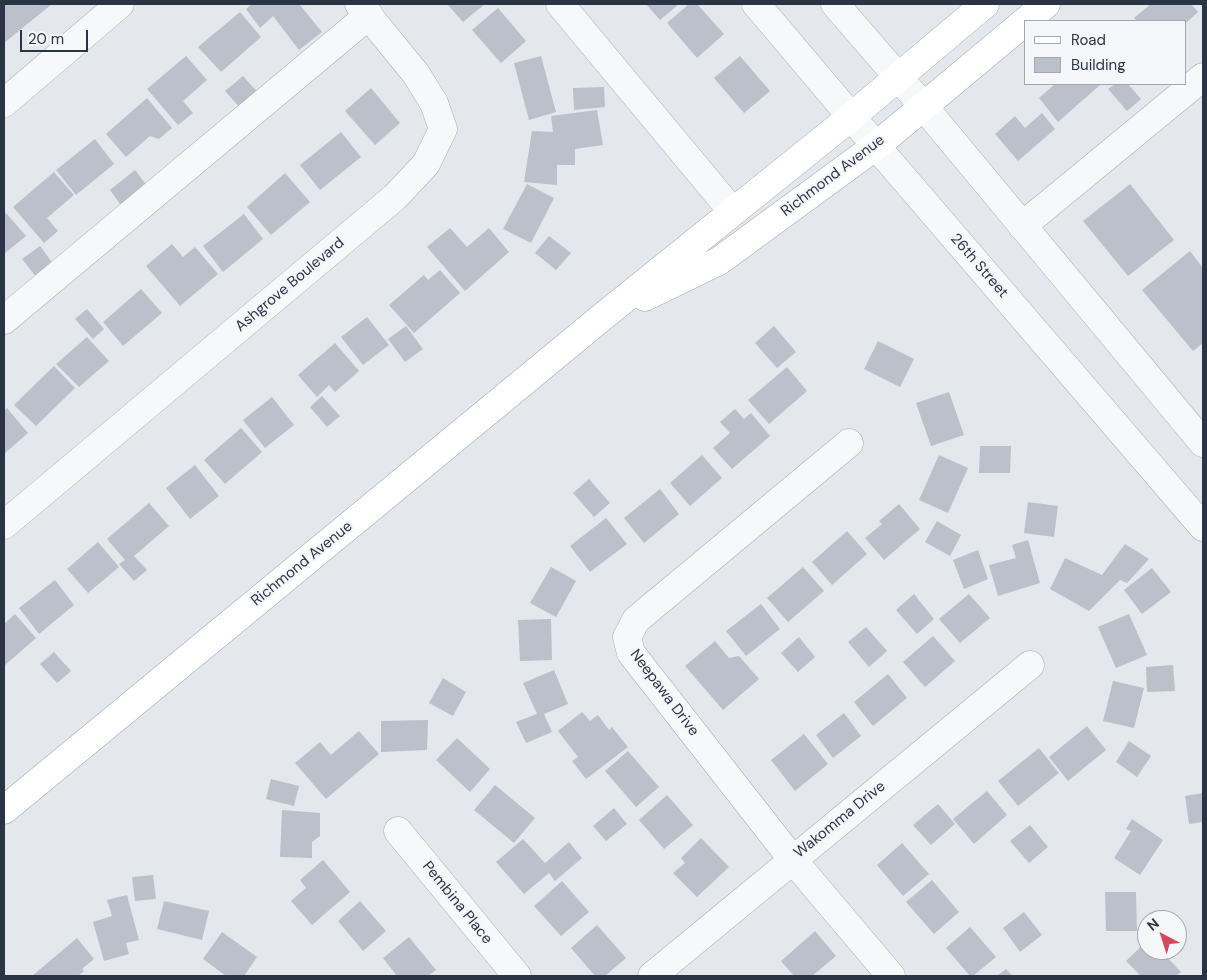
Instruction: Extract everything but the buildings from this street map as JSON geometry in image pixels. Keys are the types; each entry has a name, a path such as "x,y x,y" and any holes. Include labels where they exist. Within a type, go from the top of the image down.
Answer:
{"main road":[{"name":"Richmond Avenue","path":"4,810 600,318 851,117 984,4"},
{"name":"Richmond Avenue","path":"1027,20 1046,4"},
{"name":"Richmond Avenue","path":"600,318 719,261 876,146 1024,23"}],"street":[{"path":"4,103 120,4"},
{"path":"560,4 733,212"},
{"name":"26th Street","path":"756,4 1203,527"},
{"path":"835,4 924,107 1203,443"},
{"path":"4,320 364,10"},
{"name":"Ashgrove Boulevard","path":"4,524 395,197 426,164 443,129 434,103 416,74 364,10"},
{"path":"1022,226 1203,77"},
{"name":"Neepawa Drive","path":"849,443 636,620 627,637 631,653 792,859 891,976"},
{"name":"Wakomma Drive","path":"652,976 1030,665"},
{"name":"Pembina Place","path":"398,831 517,976"}]}
